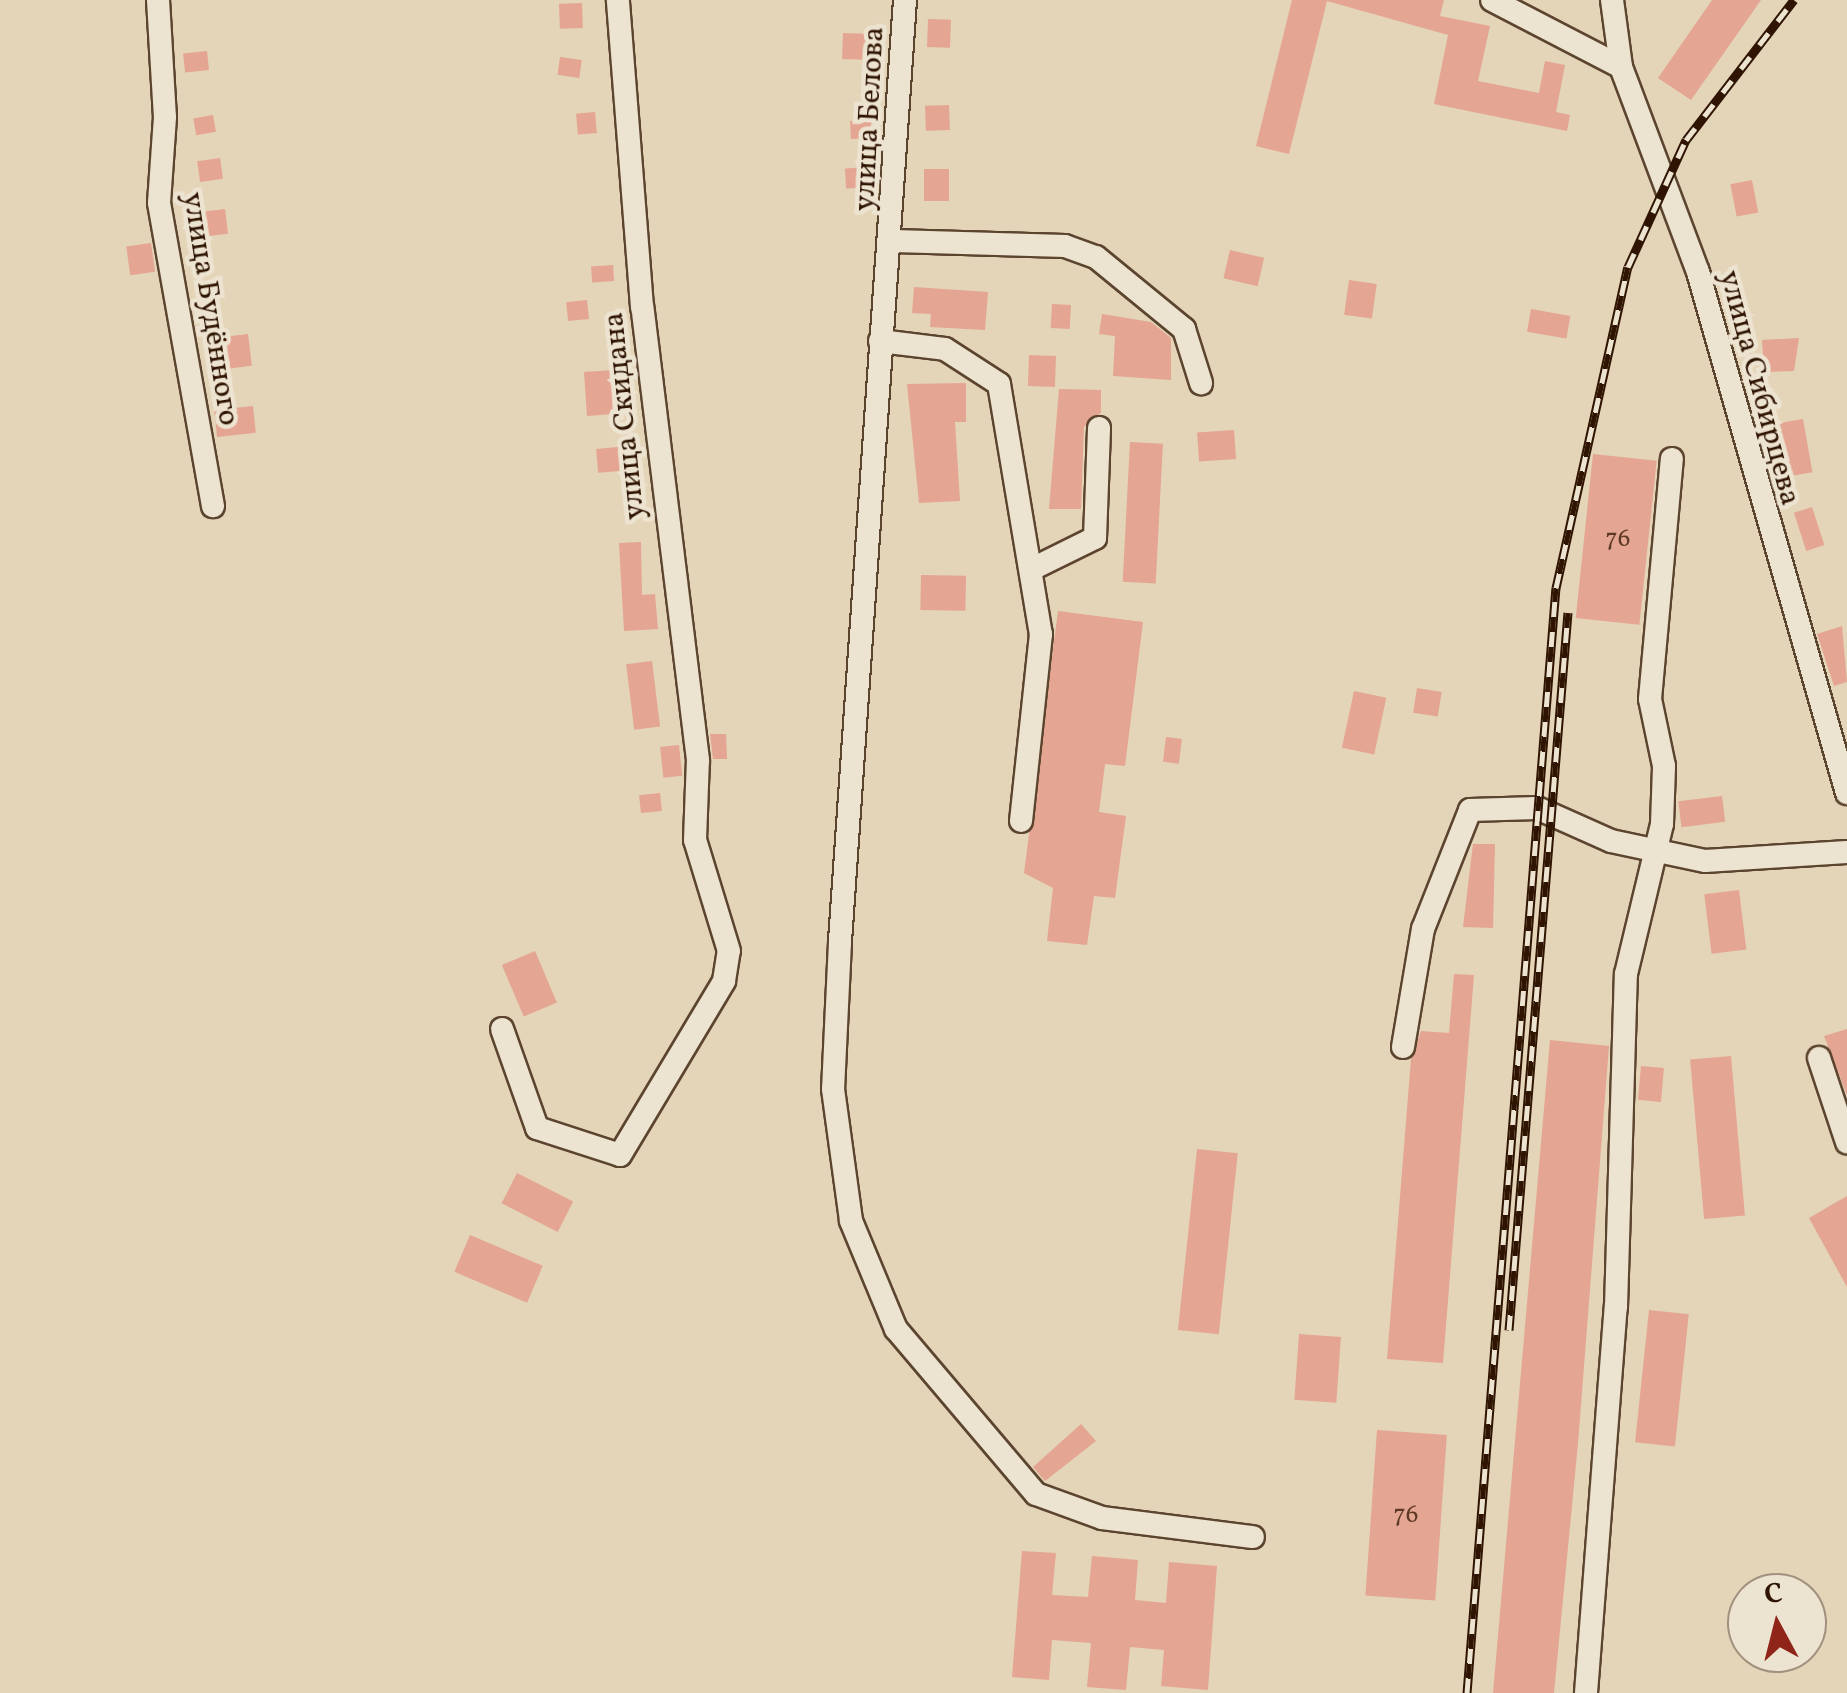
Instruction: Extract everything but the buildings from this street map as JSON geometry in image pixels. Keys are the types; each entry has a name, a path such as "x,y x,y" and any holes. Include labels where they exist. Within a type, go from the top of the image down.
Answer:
{"street":[{"name":"улица Будённого","path":"158,0 165,117 159,204 213,506"},
{"name":"улица Скидана","path":"502,1028 537,1128 608,1158 628,1147 724,981 729,950 696,824 698,760 642,307 618,0"},
{"name":"улица Белова","path":"905,0 894,241 880,342 834,1089 852,1221 896,1329 1036,1494 1102,1518 1254,1537"},
{"path":"1492,0 1621,67"},
{"name":"улица Сибирцева","path":"1612,0 1621,67 1698,272 1847,793"},
{"path":"894,241 1045,244 1096,258 1184,328 1200,384"},
{"path":"880,342 944,349 999,384 1034,568 1041,634 1021,821"},
{"path":"1034,568 1096,538 1099,428"},
{"path":"1586,1693 1616,1307 1626,974 1664,766 1650,699 1672,459"},
{"path":"1403,1048 1424,929 1453,832 1470,810 1536,808 1651,851 1705,860 1847,852"},
{"path":"1819,1058 1847,1142"}],"railway":[{"path":"1467,1693 1556,588 1628,267 1686,140 1794,0"},
{"path":"1509,1330 1568,612"}]}
